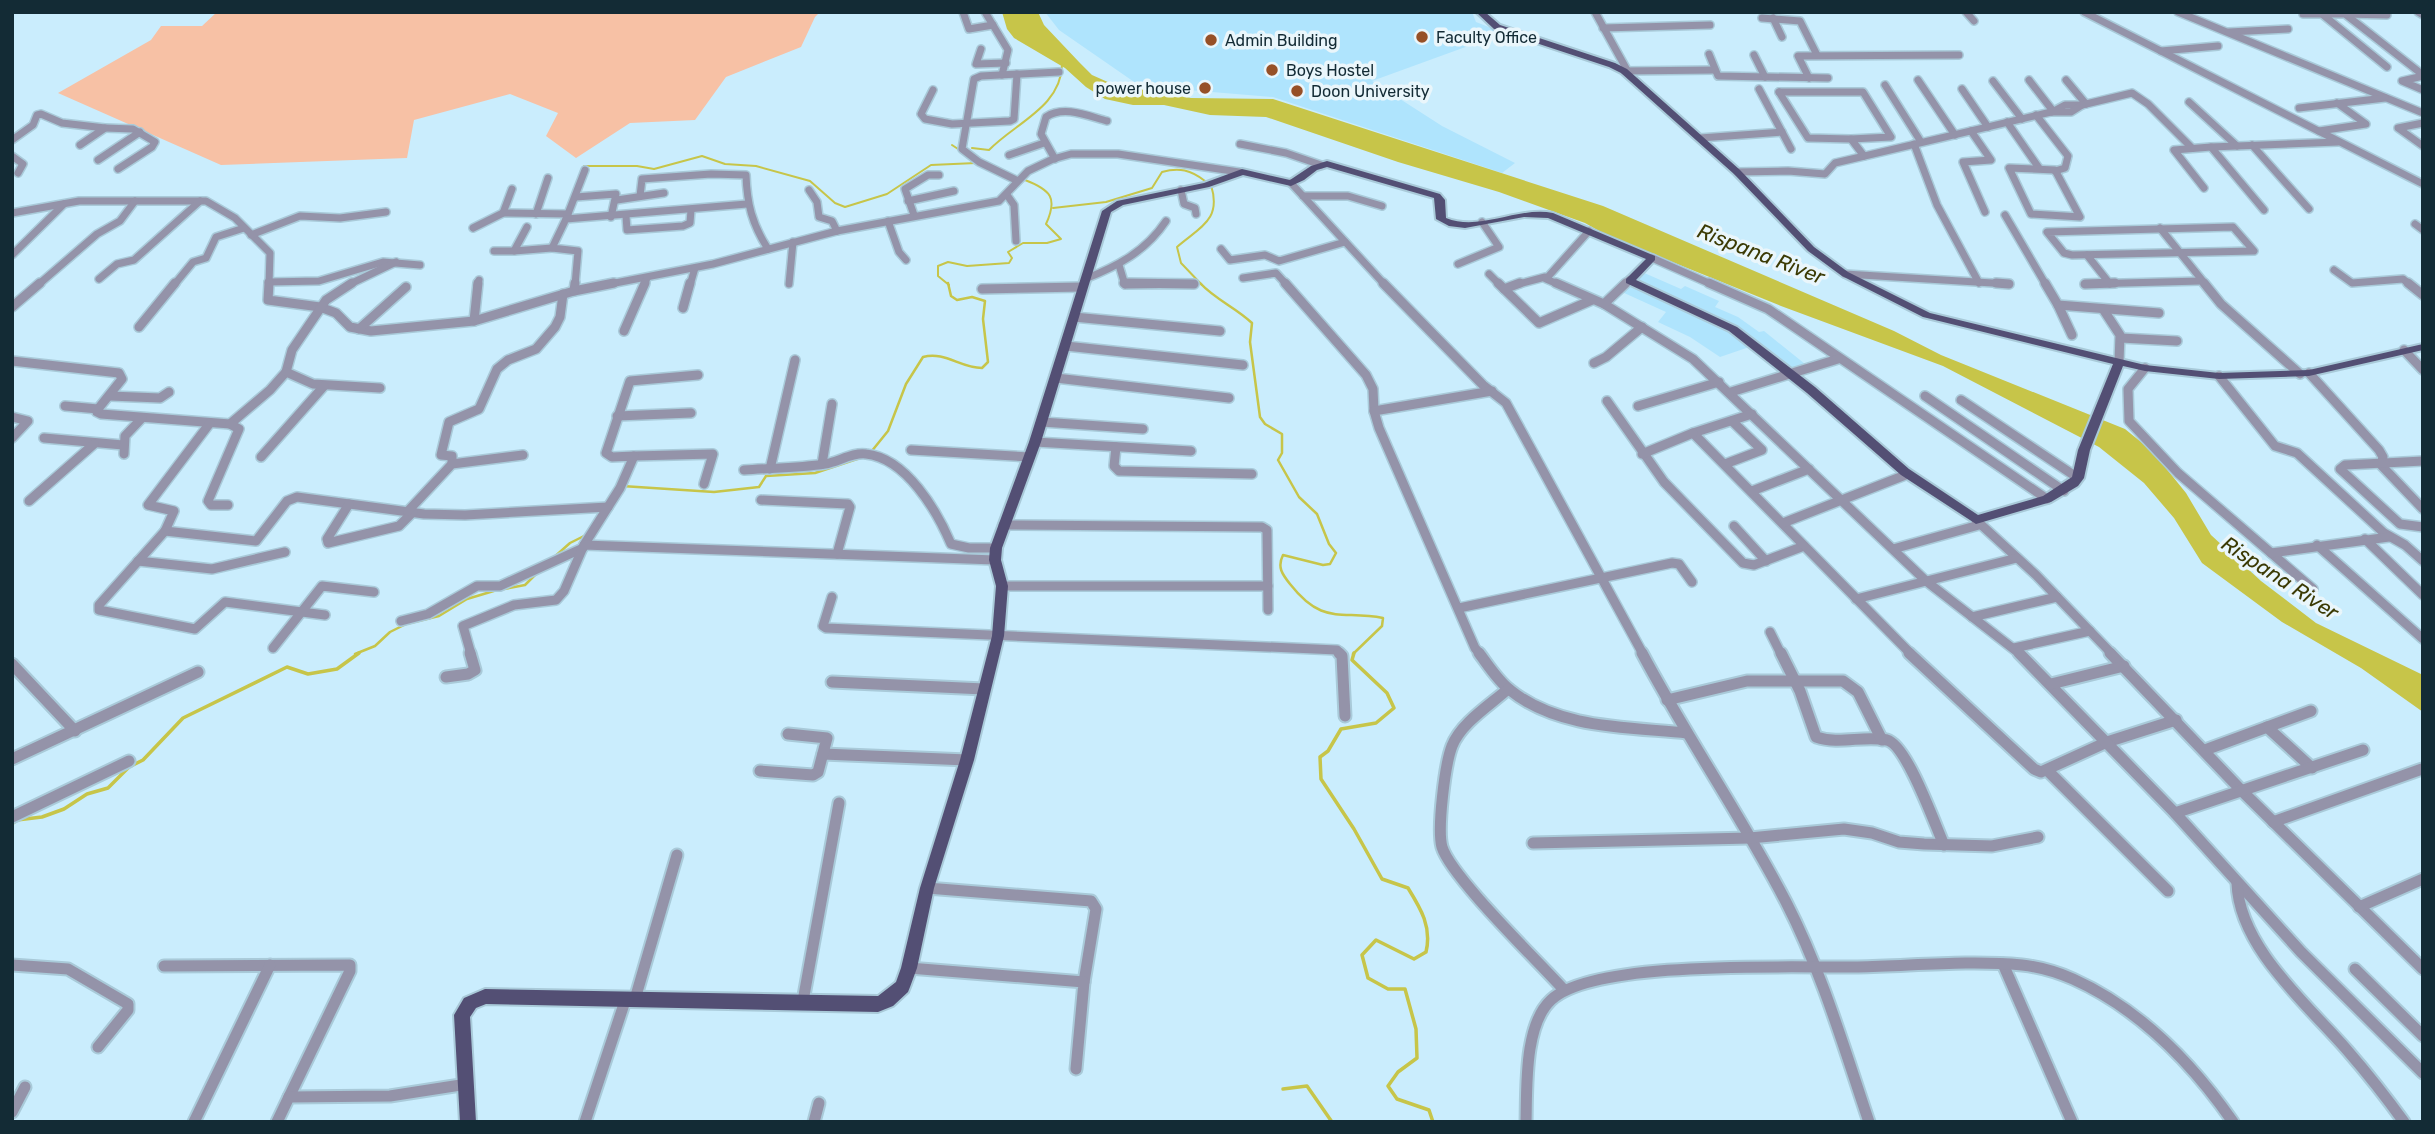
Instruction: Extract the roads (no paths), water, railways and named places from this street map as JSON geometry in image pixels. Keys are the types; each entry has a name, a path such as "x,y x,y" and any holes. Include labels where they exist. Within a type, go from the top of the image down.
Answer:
{"main road":[{"path":"1480,12 1497,27 1626,71 1737,172 1811,249 1845,274 1917,311 1950,323 2145,368 2220,376 2304,373 2423,347"},
{"path":"468,1122 462,1015 475,1000 485,996 878,1004 887,1001 902,987 909,968 927,888 967,760 998,636 1002,586 996,554 1003,525 1042,422 1107,211 1131,200 1206,185 1239,172 1291,183 1297,181 1311,167 1321,165 1342,167 1437,196 1440,200 1440,216 1444,221 1482,222 1539,213 1590,231 1652,258 1629,280 1723,323 1791,374 1908,474 1978,523 2048,499 2064,491 2078,478 2086,446 2119,362"}],"street":[{"path":"963,12 968,29 993,25"},
{"path":"985,12 1008,50 1002,75"},
{"path":"1595,12 1626,71 1715,70"},
{"path":"1966,12 1974,20"},
{"path":"2084,12 2423,184"},
{"path":"2178,12 2423,113"},
{"path":"2418,12 2423,15"},
{"path":"2303,14 2387,15"},
{"path":"2322,14 2387,67"},
{"path":"2346,14 2423,75"},
{"path":"1762,18 1800,21 1817,55"},
{"path":"1773,18 1782,37"},
{"path":"1603,28 1710,25"},
{"path":"2225,32 2288,29"},
{"path":"2355,43 2377,41"},
{"path":"2161,51 2218,46"},
{"path":"981,49 976,64 1006,63"},
{"path":"1709,54 1719,76 1828,78"},
{"path":"1754,55 1765,77"},
{"path":"1809,78 1798,56 1959,55"},
{"path":"1016,180 988,167 962,149 975,78 1059,72"},
{"path":"933,90 921,117 940,123 966,124 1014,119 1017,74"},
{"path":"2423,75 2402,81 2423,90"},
{"path":"1918,80 1955,135"},
{"path":"1993,80 2022,119"},
{"path":"2029,80 2052,111"},
{"path":"2066,80 2084,104"},
{"path":"1885,85 1918,143 1937,205 1979,282"},
{"path":"1759,89 1791,149"},
{"path":"1962,89 1988,127"},
{"path":"1779,92 1863,92 1891,137 1851,139 1808,138 1779,92"},
{"path":"1737,172 1788,171 1825,174 1835,163 2052,111 2071,112 2084,104 2135,94 2192,148"},
{"path":"2299,108 2386,97"},
{"path":"2189,102 2237,146"},
{"path":"2318,131 2366,124 2337,103"},
{"path":"1055,159 1044,144 1041,132 1043,119 1052,111 1060,110 1107,121"},
{"path":"12,140 33,125 40,114 62,123 139,132 156,143 118,169"},
{"path":"2036,116 2068,156 2065,168 2055,171 2008,168 2031,214 2080,217"},
{"path":"2007,122 2039,168"},
{"path":"2423,122 2398,128 2423,146"},
{"path":"80,145 105,128"},
{"path":"1971,131 1991,160 1963,162 1985,212"},
{"path":"98,160 139,132"},
{"path":"1700,138 1782,132"},
{"path":"1851,139 1864,156"},
{"path":"2204,188 2174,152 2175,149 2338,142"},
{"path":"1009,155 1044,144"},
{"path":"1240,144 1286,153 1321,165"},
{"path":"2252,145 2309,209"},
{"path":"2211,147 2264,209"},
{"path":"12,213 64,203 200,201 227,211 270,253 268,300 320,307 336,313 347,325 383,332 474,321 574,291 695,268 836,231 999,201 1007,195 1016,180 1055,159 1083,153 1143,158 1239,172"},
{"path":"12,156 23,164 18,173"},
{"path":"552,247 576,197 585,170"},
{"path":"2055,171 2089,229"},
{"path":"640,196 642,179 744,174 748,177 747,204 755,229 768,249"},
{"path":"914,215 906,188 928,175 939,175"},
{"path":"536,214 548,178"},
{"path":"1291,183 1406,308 1506,403 1604,579 1667,700 1786,902 1816,968 1869,1122"},
{"path":"503,212 512,189"},
{"path":"809,190 817,202 819,217 832,221 836,231"},
{"path":"1181,190 1184,204 1195,208 1196,214"},
{"path":"908,201 954,191"},
{"path":"617,200 664,193"},
{"path":"576,197 615,194 617,200 611,217"},
{"path":"1007,195 1014,205 1016,241"},
{"path":"1303,196 1348,196 1382,206"},
{"path":"12,307 97,234 120,221 135,201"},
{"path":"99,279 117,264 135,260 200,201"},
{"path":"12,255 64,203"},
{"path":"473,228 503,212 611,217 747,204"},
{"path":"626,216 627,230 683,226 690,223 691,210"},
{"path":"251,236 300,216 330,219 386,212"},
{"path":"2005,215 2073,335"},
{"path":"888,221 899,251 906,260"},
{"path":"982,289 1083,283 1119,265 1153,241 1166,221"},
{"path":"1458,264 1499,247 1482,222"},
{"path":"2415,224 2423,230"},
{"path":"514,251 527,227"},
{"path":"2233,227 2255,249 2252,252 2088,255 2064,253 2047,232 2089,229 2233,227"},
{"path":"139,327 193,262 206,258 216,237 244,228"},
{"path":"2160,228 2201,281 2232,315 2304,373 2379,450 2383,457 2380,462"},
{"path":"1545,278 1590,231"},
{"path":"789,284 793,242"},
{"path":"1221,249 1230,260 1265,255 1279,261 1345,242"},
{"path":"494,251 552,247 578,251 574,291"},
{"path":"2088,255 2110,284"},
{"path":"1652,258 1761,305 2048,499"},
{"path":"268,282 316,281 375,264 396,262 420,265"},
{"path":"230,424 270,390 286,372 292,350 320,307 344,287 396,262"},
{"path":"1119,265 1125,285 1194,284"},
{"path":"683,308 695,268"},
{"path":"2334,270 2351,283 2403,279 2423,295"},
{"path":"1243,278 1276,273 1366,375 1373,389 1374,411 1379,428 1475,648 1508,689 1535,707 1577,721 1687,733"},
{"path":"1489,274 1534,321 1541,323 1592,300"},
{"path":"1845,274 2009,284"},
{"path":"624,331 647,278"},
{"path":"1504,289 1533,278 1545,278 1604,304 1693,359 1926,581 2014,648 2051,684 2175,813 2237,883 2423,1073"},
{"path":"474,321 475,290 479,280"},
{"path":"1604,304 1629,280"},
{"path":"2085,284 2201,281"},
{"path":"359,329 406,287"},
{"path":"349,504 328,542 339,542 399,526 452,464 452,456 441,455 449,422 480,408 497,369 508,360 540,345 558,322 563,294"},
{"path":"2058,305 2159,313"},
{"path":"2103,309 2121,338 2119,362"},
{"path":"1074,317 1220,331"},
{"path":"1594,363 1606,357 1642,327"},
{"path":"2121,338 2177,341"},
{"path":"1066,346 1243,365"},
{"path":"2404,350 2423,370"},
{"path":"1731,393 1838,359"},
{"path":"770,469 795,360"},
{"path":"12,361 119,373 122,379 98,409"},
{"path":"2145,368 2128,389 2129,421 2178,473 2313,589"},
{"path":"286,372 324,386 380,388"},
{"path":"698,375 631,380 606,455 713,454 704,484"},
{"path":"2220,376 2275,446 2297,453 2390,537 2405,545 2423,561"},
{"path":"1056,378 1229,398"},
{"path":"1638,406 1719,382"},
{"path":"261,457 324,386"},
{"path":"1374,411 1492,391"},
{"path":"110,396 160,398 169,392"},
{"path":"1925,396 2064,491"},
{"path":"1961,400 2078,478"},
{"path":"1606,401 1664,482 1737,558 1750,566 1804,546"},
{"path":"822,464 832,404"},
{"path":"65,406 98,409"},
{"path":"98,409 97,412 101,414 230,424 239,429 208,501 211,505 228,505"},
{"path":"617,416 691,413"},
{"path":"1642,454 1693,433 1752,414"},
{"path":"12,417 28,421 12,438"},
{"path":"44,439 124,450 125,436 142,418"},
{"path":"1725,464 1762,450 1732,421"},
{"path":"1042,422 1143,429"},
{"path":"210,424 148,505 174,511 165,531 99,605 99,610 195,629 225,602 326,615"},
{"path":"1693,433 1879,625 2034,769 2041,772 2047,770 2107,742 2176,720"},
{"path":"1035,442 1191,451"},
{"path":"29,501 94,444"},
{"path":"1116,447 1114,467 1119,471 1252,474"},
{"path":"911,450 1030,457"},
{"path":"744,470 822,464 870,454 899,468 937,510 951,544 996,554"},
{"path":"452,464 523,455"},
{"path":"446,677 468,674 475,668 463,626 514,605 556,600 564,591 583,547 621,487 634,456"},
{"path":"2423,461 2345,465 2340,469 2400,524 2423,527"},
{"path":"2380,462 2423,509"},
{"path":"1752,491 1809,469"},
{"path":"1783,523 1908,474"},
{"path":"165,531 255,542 287,500 292,498 410,512 465,515 607,507"},
{"path":"761,500 848,504 850,507 837,554"},
{"path":"1893,549 1978,523 2057,597 2242,791 2423,970"},
{"path":"1003,525 1262,527 1267,530 1268,610"},
{"path":"1734,526 1766,561"},
{"path":"2271,553 2390,537"},
{"path":"2365,539 2423,595"},
{"path":"2317,545 2423,639"},
{"path":"401,621 428,614 477,586 495,587 583,547 837,554 996,554"},
{"path":"138,561 212,569 285,552"},
{"path":"1856,599 2017,558"},
{"path":"1459,608 1675,563 1692,582"},
{"path":"273,648 324,586 374,592"},
{"path":"1002,586 1268,586"},
{"path":"832,597 823,625 826,628 1337,650 1342,656 1345,716"},
{"path":"1972,617 2057,597"},
{"path":"2014,648 2090,631"},
{"path":"1770,632 1795,681 1819,739 1830,742 1882,740 1891,741 1900,748 1944,845"},
{"path":"12,664 75,732"},
{"path":"2051,684 2124,666"},
{"path":"12,759 75,732 198,672"},
{"path":"1667,700 1747,681 1843,681 1854,687 1882,740"},
{"path":"832,682 984,689"},
{"path":"1508,689 1469,723 1452,746 1440,817 1442,847 1450,863 1475,893 1564,990"},
{"path":"2205,750 2311,711"},
{"path":"2267,727 2312,768"},
{"path":"760,771 813,775 818,772 826,737 788,734"},
{"path":"2175,813 2363,750"},
{"path":"823,754 967,760"},
{"path":"12,817 129,761"},
{"path":"2273,822 2422,769"},
{"path":"2047,770 2168,891"},
{"path":"803,1001 839,803"},
{"path":"1534,843 1750,838 1844,829 1862,830 1899,842 1944,845 2000,846 2038,837"},
{"path":"585,1122 630,999 677,855"},
{"path":"2359,907 2423,879"},
{"path":"2237,883 2234,894 2239,909 2273,966 2350,1054 2404,1122"},
{"path":"927,888 1091,901 1096,909 1084,982 1076,1069"},
{"path":"164,966 348,963 351,968 277,1122"},
{"path":"1526,1122 1534,1028 1551,1000 1564,990 1583,983 1671,970 2003,964 2043,969 2073,979 2129,1014 2171,1046 2193,1068 2233,1122"},
{"path":"2003,964 2072,1122"},
{"path":"12,965 68,969 128,1004 128,1010 98,1047"},
{"path":"194,1122 270,965"},
{"path":"909,968 1084,982"},
{"path":"2355,969 2423,1036"},
{"path":"289,1097 390,1096 467,1084"},
{"path":"12,1112 25,1087"},
{"path":"814,1122 819,1103"}],"waterway":[{"path":"972,148 989,150 1035,113 1054,92 1060,80 1062,65"},
{"path":"952,145 961,151"},
{"path":"584,166 637,166 654,169 702,156 725,164 756,166 810,181 835,203 845,207 887,194 931,165 976,163"},
{"path":"1053,208 1106,202 1152,188 1162,172 1168,170 1185,170 1205,181"},
{"path":"948,284 938,276 938,266 948,262 967,266 1009,263 1012,258 1008,252 1023,243 1047,243 1061,239 1046,224 1050,215 1050,196 1041,187 1025,180"},
{"path":"1201,284 1181,263 1177,247 1201,228 1211,215 1214,207 1211,185"},
{"path":"871,452 888,431 906,384 923,357 938,356 982,368 988,362 983,319 985,301 972,297 957,300 951,296 948,284"},
{"path":"1201,284 1252,323 1250,342 1260,417 1265,424 1282,434 1282,453 1278,460 1299,497 1317,514 1329,544 1336,553 1330,564 1323,565 1283,555 1280,563 1283,574 1302,597 1323,611 1383,618 1382,626 1354,653"},
{"path":"622,486 714,492 759,487 766,476 815,473 863,457"},
{"path":"552,559 570,543 586,535"},
{"path":"504,589 525,585 537,573"},
{"path":"355,654 375,646 390,632 406,624 439,616 467,599 497,590"},
{"path":"12,824 17,820 42,817 64,809 87,794 108,788 129,767 143,760 183,718 287,667 308,674 337,669 359,653"},
{"path":"1354,653 1352,660 1387,693 1394,708 1376,723 1341,729 1328,751 1320,757 1321,779 1354,829 1382,879 1408,888 1424,918 1428,934 1426,952 1414,959 1376,940 1362,955 1368,978 1388,989 1405,989 1416,1029 1417,1058 1398,1072 1388,1086 1397,1099 1429,1110 1433,1122"},
{"path":"1283,1089 1307,1086 1332,1122"}],"place":[{"name":"Faculty Office","path":"1422,37"},
{"name":"Admin Building","path":"1211,40"},
{"name":"Boys Hostel","path":"1272,70"},
{"name":"power house","path":"1205,88"},
{"name":"Doon University","path":"1297,91"}],"water label":[{"name":"Rispana River","path":"1761,254"},
{"name":"Rispana River","path":"2280,578"}]}
